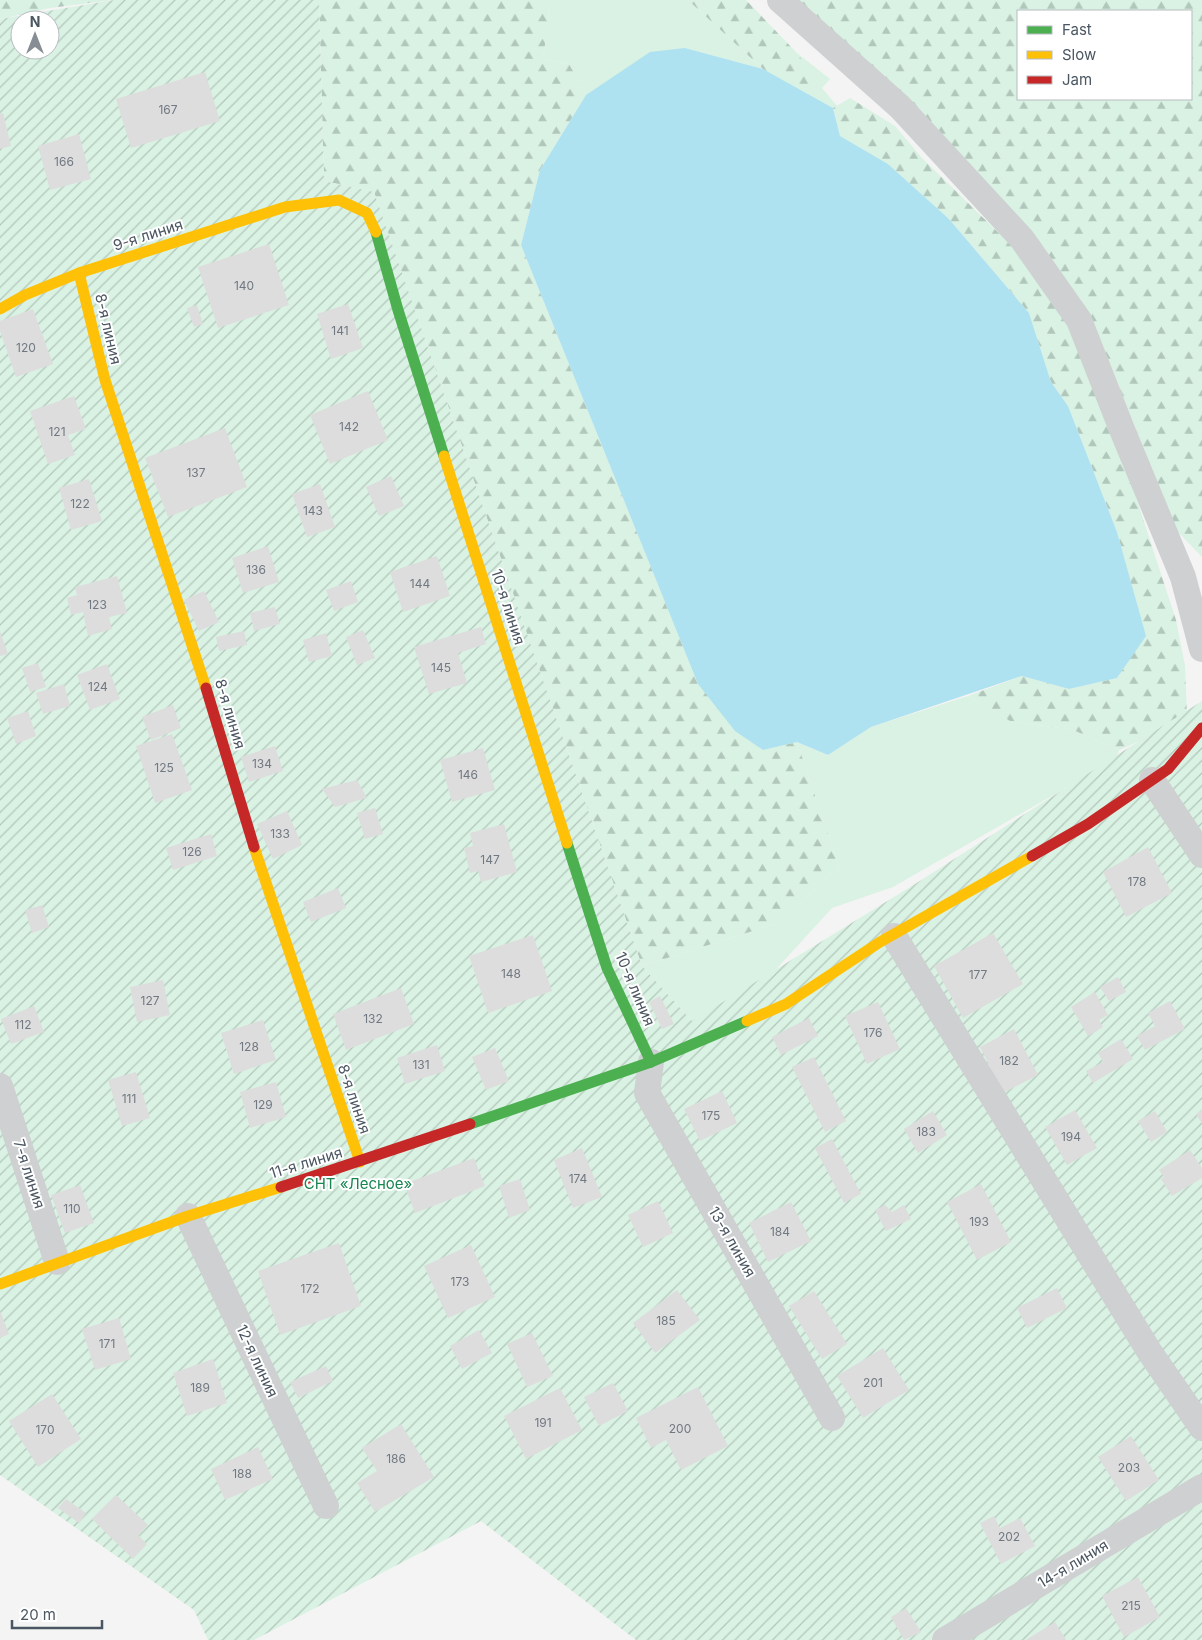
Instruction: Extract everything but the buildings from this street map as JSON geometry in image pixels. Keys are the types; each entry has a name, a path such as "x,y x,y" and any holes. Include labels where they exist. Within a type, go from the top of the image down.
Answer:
{"street":[{"path":"780,0 900,107 1022,239 1080,320 1123,432 1183,577 1202,649"},
{"name":"10-я линия","path":"310,203 339,200 367,213 377,233 398,310 607,968 650,1062"},
{"name":"9-я линия","path":"0,309 25,295 79,273 285,207 310,203"},
{"name":"8-я линия","path":"79,273 104,380 223,741 264,882 360,1162"},
{"name":"11-я линия","path":"0,1284 188,1216 360,1162 650,1062 786,1004 880,942 894,936 1088,824 1168,769 1202,728"},
{"path":"1152,780 1202,855"},
{"path":"894,936 1148,1351 1202,1428"},
{"name":"13-я линия","path":"650,1062 647,1092 832,1418"},
{"name":"7-я линия","path":"0,1086 57,1262"},
{"name":"12-я линия","path":"188,1216 326,1506"},
{"name":"14-я линия","path":"945,1640 1202,1487"}],"green space":[{"path":"0,0 113,0 41,10 10,10 10,17 0,19"},
{"name":"СНТ «Лесное»","path":"114,0 319,0 324,181 374,192 642,966 692,1021 915,884 1202,701 1202,1640 636,1640 481,1521 254,1640 208,1640 194,1610 0,1475 0,19 10,17 10,60 60,60 60,10 54,10"},
{"path":"319,0 551,0 543,59 569,64 586,95 540,170 521,245 698,684 762,750 797,742 839,867 778,923 642,966 374,192 324,181"},
{"path":"551,0 688,0 763,69 685,48 630,67 586,95 569,64 543,59"},
{"path":"688,0 746,0 797,53 816,79 806,93 763,69"},
{"path":"794,0 1202,0 1202,557 1177,531 1090,315"},
{"path":"797,53 830,79 822,88 837,106 833,108 806,93 815,79"},
{"path":"850,98 895,126 922,158 1012,246 1070,325 1116,436 1176,620 1185,666 1187,716 1167,729 1119,750 1073,730 1010,721 968,696 1022,676 1069,689 1117,678 1145,635 1117,532 1068,406 1051,382 1029,313 949,219 888,164 840,136 833,108"},
{"path":"968,696 1010,721 1073,730 1119,750 1116,759 893,887 832,908 769,977 692,1021 642,966 778,923 839,867 797,742 828,755 871,727"}],"water":[{"path":"685,48 763,69 833,108 840,136 888,164 949,219 1029,313 1051,382 1068,406 1117,532 1146,636 1117,678 1069,689 1022,676 871,727 828,755 797,742 763,750 735,731 698,684 521,245 540,170 586,95 650,52"}],"traffic: fast":[{"path":"376,232 398,310 444,456"},
{"path":"567,843 607,968 651,1062"},
{"path":"470,1124 651,1062 747,1021"}],"traffic: slow":[{"path":"0,309 25,295 79,273 285,207 339,200 367,213 376,232"},
{"path":"79,273 105,380 206,688"},
{"path":"444,456 567,843"},
{"path":"254,847 360,1162"},
{"path":"747,1021 786,1004 880,942 1032,856"},
{"path":"0,1284 188,1216 281,1187"}],"traffic: jam":[{"path":"206,688 254,847"},
{"path":"1032,856 1088,824 1168,769 1202,728"},
{"path":"281,1187 470,1124"}]}
